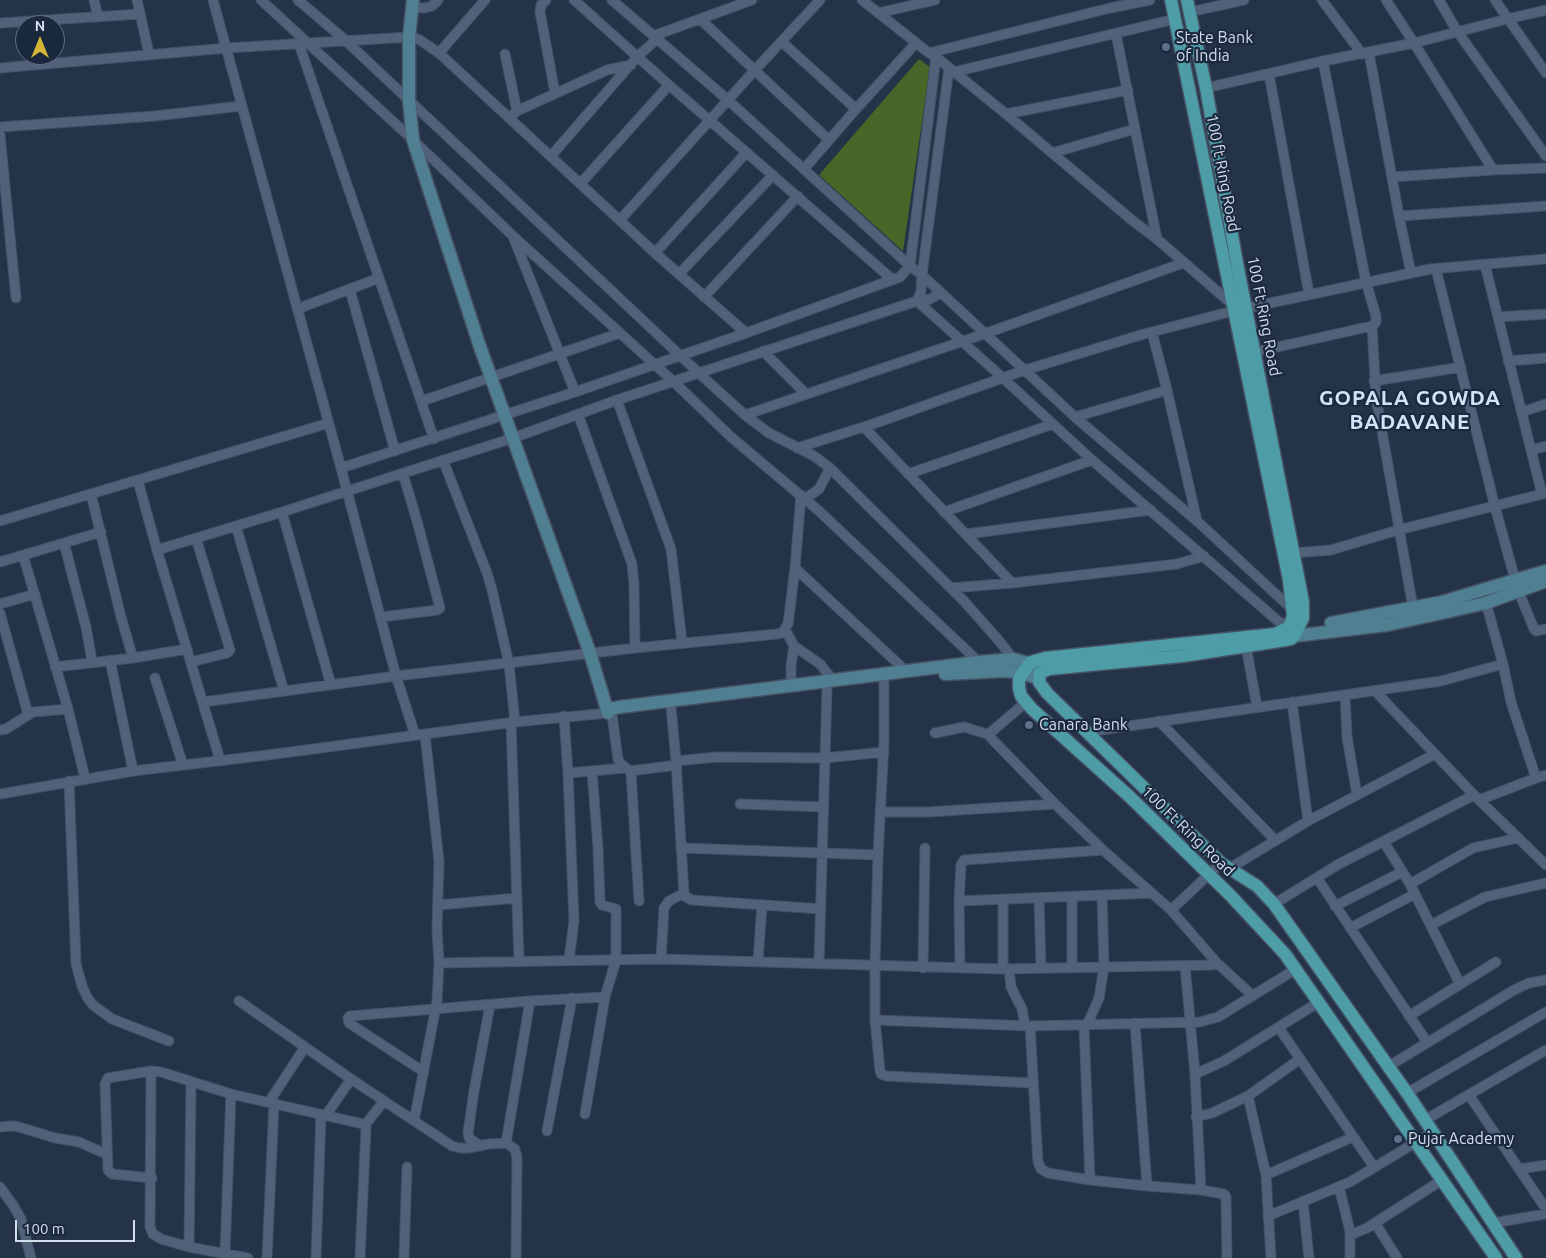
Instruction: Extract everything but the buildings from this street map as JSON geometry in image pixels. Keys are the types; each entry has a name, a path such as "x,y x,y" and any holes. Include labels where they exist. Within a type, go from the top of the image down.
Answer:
{"main road":[{"name":"100 ft Ring Road","path":"1171,0 1237,308 1287,570 1292,625"},
{"path":"412,4 409,36 409,101 412,140 460,288 610,714"},
{"name":"100 Ft Ring Road","path":"1188,6 1206,88 1237,308 1255,352 1303,602 1303,618 1292,625"},
{"path":"1292,625 1387,624 1486,602 1546,571"},
{"path":"1017,668 1045,658 1192,644 1292,625 1413,608 1546,580"},
{"path":"610,714 671,707 906,671 983,667 1017,668 1039,678 1040,673 1049,669 1183,656 1286,640 1292,625"},
{"path":"1031,662 1049,669"},
{"path":"610,714 610,709 620,707 791,685 884,680 983,667"},
{"path":"1017,668 1019,688 1026,702"},
{"name":"100 Ft Ring Road","path":"1039,678 1042,688 1225,865 1257,886 1274,904 1407,1092 1516,1258"},
{"name":"100 Ft Ring Road","path":"1026,702 1130,797 1230,895 1285,954 1496,1258"}],"street":[{"path":"94,0 98,17"},
{"path":"136,0 149,54"},
{"path":"213,0 342,468 396,676 415,735"},
{"path":"261,0 303,43 412,140 731,437 803,497 983,667"},
{"path":"298,0 345,40 698,373 745,415 769,433 814,456 830,468 951,588 1001,644 1017,668"},
{"path":"412,4 425,8 432,6 438,0"},
{"path":"439,53 484,0"},
{"path":"546,0 540,12 555,93"},
{"path":"574,0 746,153 893,280"},
{"path":"613,0 728,100 922,275 1075,417 1196,521 1292,625"},
{"path":"551,156 655,38 752,0"},
{"path":"620,220 820,0"},
{"path":"862,0 1006,114 1237,308"},
{"path":"878,13 935,0"},
{"path":"933,55 1109,4 1150,0"},
{"path":"1188,6 1244,0"},
{"path":"1322,0 1365,53 1392,177 1410,273"},
{"path":"1386,0 1493,170"},
{"path":"1440,0 1457,31 1546,156 1533,168"},
{"path":"1494,0 1546,73"},
{"path":"1206,88 1323,61 1414,43 1546,10"},
{"path":"0,23 140,14"},
{"path":"700,19 829,140"},
{"path":"951,70 1116,34 1175,19"},
{"path":"1116,34 1157,239"},
{"path":"0,68 149,54 409,36 420,40 439,53 513,114 551,156 580,184 746,333"},
{"path":"782,42 856,109"},
{"path":"303,43 379,278 434,438"},
{"path":"804,169 916,43"},
{"path":"505,54 513,114"},
{"path":"342,468 505,416 654,365 904,275 910,266 933,55"},
{"path":"1255,352 1372,326 1376,322 1366,282 1323,61"},
{"path":"513,114 612,68 631,64"},
{"path":"918,299 921,291 951,70"},
{"path":"1268,74 1309,294"},
{"path":"580,184 669,84"},
{"path":"1006,114 1128,90"},
{"path":"0,128 155,116 241,106"},
{"path":"1052,153 1135,129"},
{"path":"0,135 16,298"},
{"path":"655,252 746,153"},
{"path":"1392,177 1546,168"},
{"path":"679,274 773,175"},
{"path":"704,297 798,196"},
{"path":"1398,216 1546,206"},
{"path":"1145,230 1153,218"},
{"path":"513,236 574,392"},
{"path":"797,448 864,427 1025,370 1237,308 1410,273 1546,259"},
{"path":"745,415 984,334 1183,263"},
{"path":"1294,553 1330,550 1398,530 1544,493 1531,450 1485,265"},
{"path":"1436,269 1516,585 1534,629 1536,631 1546,629"},
{"path":"297,309 379,278"},
{"path":"350,290 395,451"},
{"path":"157,550 513,438 617,400 918,299 928,300 941,293"},
{"path":"918,299 960,341 1092,460 1278,621 1292,625"},
{"path":"1498,317 1546,314"},
{"path":"1372,326 1374,381 1398,530 1413,608"},
{"path":"1152,332 1196,521"},
{"path":"422,401 620,333"},
{"path":"763,352 806,394"},
{"path":"1508,361 1546,358"},
{"path":"1374,381 1460,368"},
{"path":"1075,417 1167,390"},
{"path":"617,400 671,549 682,642"},
{"path":"1522,412 1546,404"},
{"path":"578,414 632,564 635,648"},
{"path":"0,521 329,424"},
{"path":"908,474 1053,424"},
{"path":"864,427 1012,583"},
{"path":"1531,450 1546,446"},
{"path":"443,460 487,573 509,664 513,722 519,961"},
{"path":"944,512 1092,460"},
{"path":"803,497 819,489 830,468"},
{"path":"381,617 437,610 440,608 403,474"},
{"path":"138,481 220,760"},
{"path":"90,494 133,658"},
{"path":"204,702 396,676 682,642 782,633 788,624 803,497"},
{"path":"966,534 1150,510"},
{"path":"282,512 331,685"},
{"path":"236,526 284,691"},
{"path":"0,562 101,532"},
{"path":"191,662 228,653 230,650 196,538"},
{"path":"64,543 86,627 92,661"},
{"path":"22,555 68,709 85,778"},
{"path":"951,588 1177,564 1204,556"},
{"path":"796,568 906,671"},
{"path":"0,604 35,594"},
{"path":"1274,904 1339,864 1477,797 1543,778 1512,702 1486,602"},
{"path":"0,613 28,714"},
{"path":"785,629 794,646 820,664 829,684 819,963"},
{"path":"791,685 794,646"},
{"path":"1246,646 1257,708"},
{"path":"55,667 92,661 133,658 187,649"},
{"path":"110,660 133,771"},
{"path":"1087,732 1454,678 1503,664"},
{"path":"155,678 183,765"},
{"path":"884,680 884,752 878,855 876,965 876,1020 880,1071 883,1076 1033,1083"},
{"path":"1375,690 1434,754 1546,865"},
{"path":"1345,695 1346,727 1357,795"},
{"path":"990,735 1026,702"},
{"path":"1292,702 1308,821"},
{"path":"671,707 677,763 684,894 686,897 692,900 821,909"},
{"path":"0,730 6,729 28,714 38,711 68,709"},
{"path":"0,794 133,771 513,722 564,716 610,714 618,760 627,769 639,901"},
{"path":"564,716 574,921 569,960"},
{"path":"1159,721 1275,840"},
{"path":"935,733 964,727 990,735 1055,804 1103,850 1171,910 1217,963 1253,996"},
{"path":"414,1121 438,997 439,963 437,929 439,861 425,734"},
{"path":"568,774 627,769 717,757 825,758 884,752"},
{"path":"1171,910 1208,875 1434,754"},
{"path":"585,1114 605,997 616,960 616,910 602,905 600,902 592,771"},
{"path":"69,781 76,964 86,997 93,1005 112,1019 169,1041"},
{"path":"740,804 824,807"},
{"path":"880,812 928,812 1055,804"},
{"path":"1410,884 1472,848 1518,838"},
{"path":"1384,842 1410,884 1460,984"},
{"path":"681,848 878,855"},
{"path":"923,968 925,848"},
{"path":"960,968 959,901 962,862 966,859 1103,850"},
{"path":"1335,906 1402,872"},
{"path":"1317,878 1427,1042"},
{"path":"1431,926 1485,897 1546,883"},
{"path":"959,901 1152,893"},
{"path":"661,959 664,908 669,901 684,894"},
{"path":"1350,928 1415,894"},
{"path":"1090,1180 1086,1024 1099,998 1104,967 1102,895"},
{"path":"1072,897 1072,968"},
{"path":"438,905 517,898"},
{"path":"1039,898 1041,968"},
{"path":"1003,899 1006,969 1011,987 1028,1025 1039,1166 1048,1173 1090,1180 1220,1192 1226,1198 1227,1258"},
{"path":"758,961 762,905"},
{"path":"439,963 661,959 1006,969 1185,966 1213,965 1217,963"},
{"path":"1409,1016 1496,962"},
{"path":"1185,966 1195,1074 1201,1190"},
{"path":"876,1020 1028,1025 1190,1023 1209,1021 1296,969"},
{"path":"1388,1066 1514,990 1529,983 1546,980"},
{"path":"424,1072 349,1023 348,1018 350,1016 530,1001 605,997"},
{"path":"547,1131 572,998"},
{"path":"239,1001 452,1146 460,1148 506,1144 515,1149 517,1158 516,1258"},
{"path":"506,1144 530,1001"},
{"path":"1195,1074 1224,1061 1318,1002"},
{"path":"480,1146 469,1138 468,1133 490,1005"},
{"path":"1407,1092 1546,1012"},
{"path":"1135,1024 1147,1186"},
{"path":"1279,1028 1374,1167"},
{"path":"267,1258 272,1103 305,1047"},
{"path":"1425,1120 1546,1050"},
{"path":"1196,1117 1212,1113 1248,1096 1300,1059"},
{"path":"151,1071 152,1178 150,1227 153,1234 161,1239 190,1247 248,1258"},
{"path":"152,1178 112,1174 107,1167 106,1080 112,1077 151,1071 160,1072 231,1094 324,1114 365,1126"},
{"path":"316,1258 324,1114 351,1079"},
{"path":"190,1247 191,1082"},
{"path":"225,1253 231,1094"},
{"path":"1469,1094 1546,1209"},
{"path":"1248,1096 1266,1175 1271,1258"},
{"path":"360,1258 365,1126 384,1101"},
{"path":"0,1128 7,1126 19,1127 55,1138 79,1142 106,1154"},
{"path":"1268,1216 1339,1187 1433,1132"},
{"path":"1266,1175 1353,1137"},
{"path":"1519,1169 1546,1165"},
{"path":"404,1258 408,1167"},
{"path":"1350,1235 1362,1231 1442,1180"},
{"path":"0,1187 21,1219 31,1258"},
{"path":"1339,1187 1350,1235 1350,1258"},
{"path":"1303,1201 1309,1258"},
{"path":"1493,1223 1546,1214"},
{"path":"1375,1223 1396,1258"}],"green space":[{"path":"919,59 930,67 903,251 819,175"}],"place":[{"name":"State Bank of India","path":"1166,47"},
{"name":"Canara Bank","path":"1029,725"},
{"name":"Pujar Academy","path":"1398,1139"}],"district":[{"name":"GOPALA GOWDA BADAVANE","path":"1410,410"}]}
